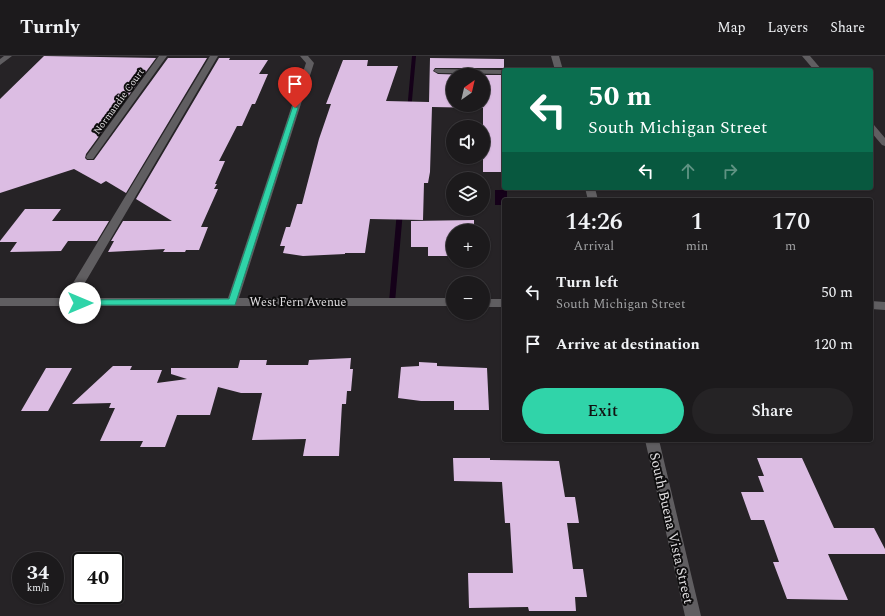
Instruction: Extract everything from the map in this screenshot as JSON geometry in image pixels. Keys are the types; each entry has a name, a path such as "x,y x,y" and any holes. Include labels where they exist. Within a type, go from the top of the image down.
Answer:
{"street":[{"path":"0,63 8,56"},
{"name":"Normandie Court","path":"90,157 163,56"},
{"path":"67,303 214,56"},
{"path":"232,302 310,63 304,56"},
{"path":"555,56 558,68"},
{"path":"806,56 816,68"},
{"path":"438,71 502,72"},
{"path":"873,129 885,142"},
{"name":"West Fern Avenue","path":"0,302 446,302"},
{"path":"490,302 502,303"},
{"path":"873,305 885,306"},
{"name":"South Buena Vista Street","path":"652,442 693,616"}],"shaded area":[{"path":"495,190 507,190 507,198 502,198 502,205 495,205"}],"building":[{"path":"44,56 156,58 86,154 85,158 87,160 94,160 168,58 207,58 126,193 106,181 101,184 74,169 0,193 0,99"},
{"path":"219,58 230,58 229,60 268,60 259,74 268,74 255,104 252,104 242,126 237,126 219,161 225,161 215,184 217,184 214,189 218,189 201,227 208,227 199,250 186,250 185,252 163,252 165,249 108,252 114,241 111,241 123,221 172,221 136,199"},
{"path":"430,58 504,59 504,68 435,68 433,71 438,74 446,74 446,107 432,107 430,172 428,183 424,183 423,220 370,219 365,253 303,256 283,253 285,246 280,246 286,227 290,227 297,204 302,204 319,139 331,104 326,104 343,60 368,60 367,66 398,66 386,101 429,102"},
{"path":"490,75 502,75 502,172 483,172 483,164 490,164 490,120 483,120 483,112 490,112"},
{"path":"25,209 61,209 52,221 109,221 97,241 68,241 61,251 10,252 17,242 0,241"},
{"path":"474,220 474,224 446,224 446,256 428,256 428,247 411,247 411,221"},
{"path":"351,358 350,369 353,369 351,391 347,391 346,404 342,404 339,456 303,456 306,439 252,440 262,393 241,393 218,387 210,415 177,415 165,447 140,447 143,441 100,441 115,408 109,408 111,403 72,404 113,366 132,366 130,370 162,370 157,383 187,379 171,374 171,368 238,368 240,360 267,360 266,365 308,365 309,360"},
{"path":"419,362 437,363 437,366 487,368 489,410 454,410 454,401 421,401 398,398 401,367 419,366"},
{"path":"46,368 72,368 48,411 21,411"},
{"path":"453,458 559,461 565,497 575,497 579,523 567,523 573,569 583,569 587,597 575,597 576,611 529,611 528,607 469,608 468,573 513,573 510,523 505,523 502,482 454,481"},
{"path":"757,458 802,458 834,528 874,528 885,549 885,554 828,554 848,600 787,599 773,562 779,562 764,520 751,520 741,492 764,492 758,476 764,476"}],"waterway":[{"path":"409,111 414,56"},
{"path":"392,302 400,211"}],"route":[{"path":"80,303 232,302 295,108"}]}
